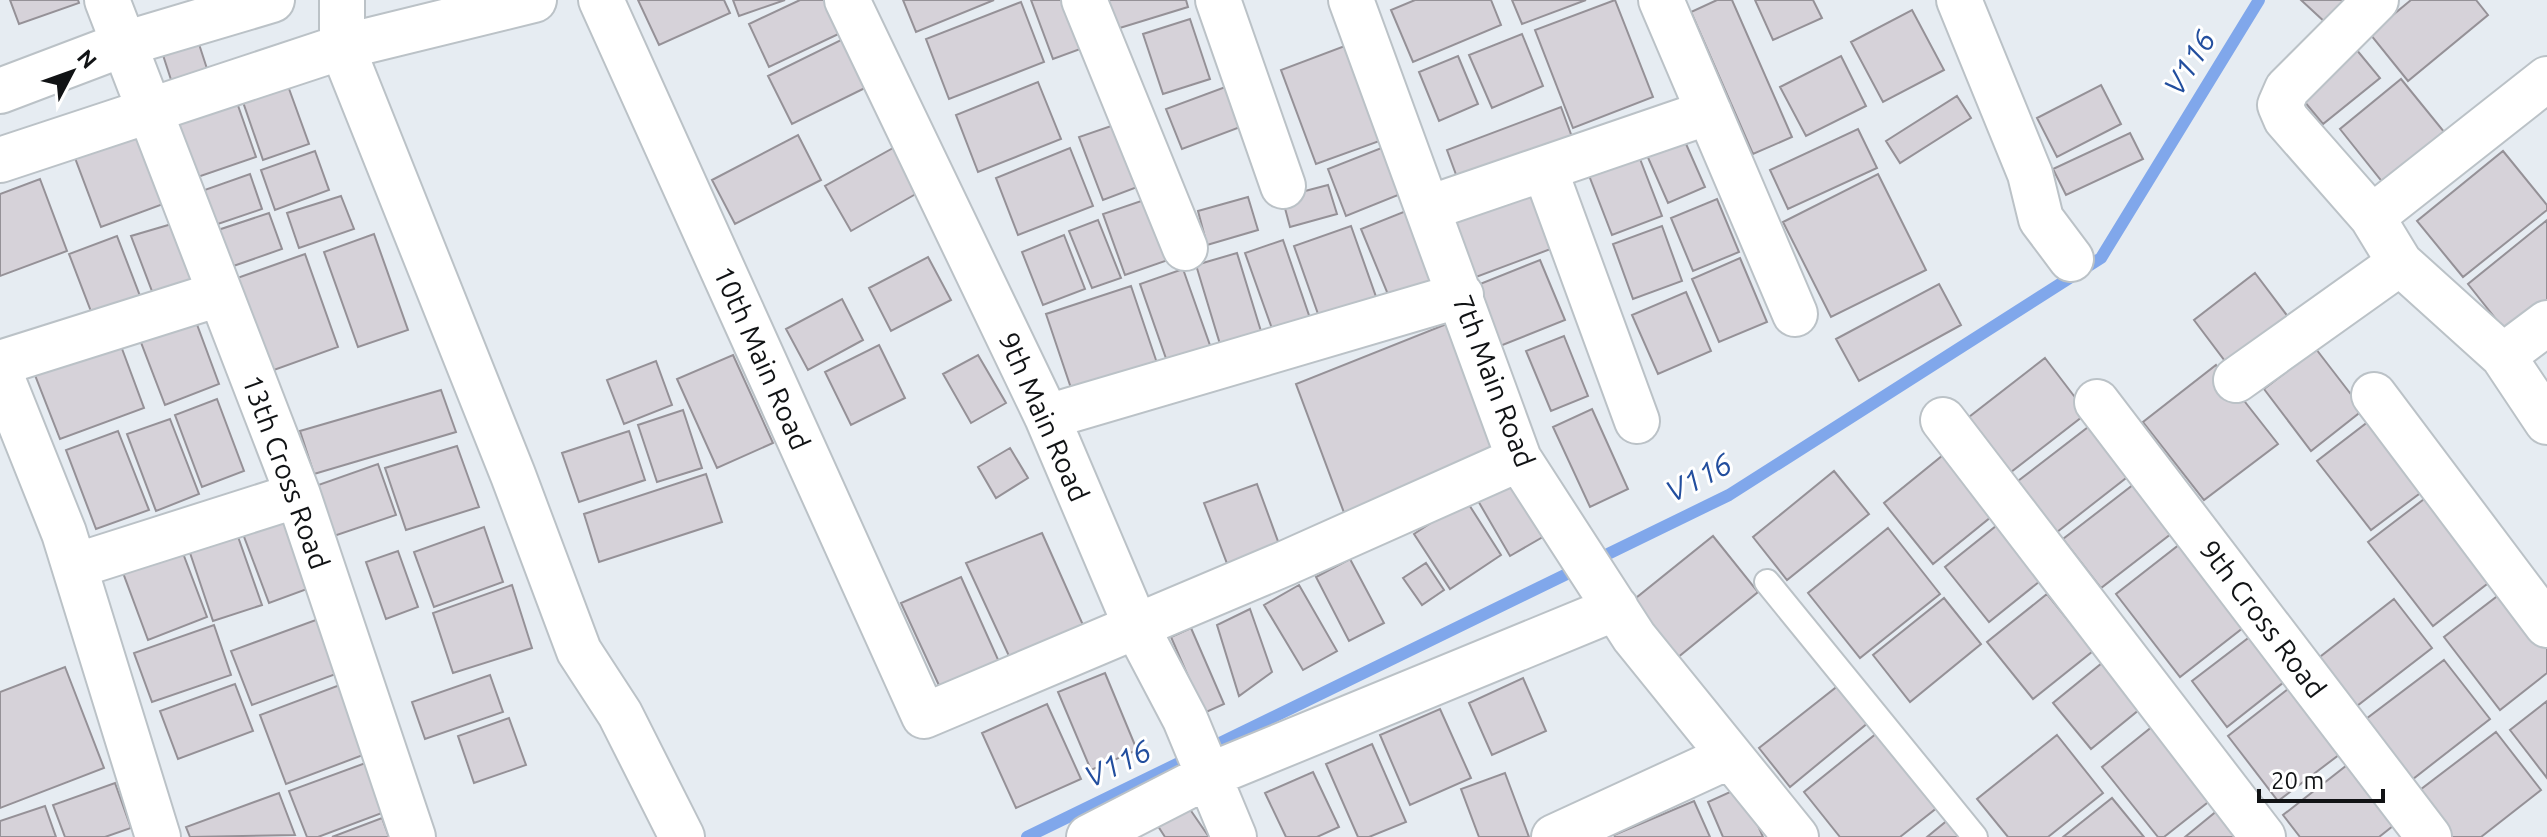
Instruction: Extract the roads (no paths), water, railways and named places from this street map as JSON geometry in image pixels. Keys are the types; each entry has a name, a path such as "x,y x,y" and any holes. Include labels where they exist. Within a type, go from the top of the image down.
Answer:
{"street":[{"name":"13th Cross Road","path":"107,0 298,495 413,837"},
{"path":"0,91 124,44 272,0"},
{"path":"342,0 342,47 513,475 579,651 620,714 682,837"},
{"path":"0,160 342,47 534,0"},
{"name":"10th Main Road","path":"601,0 924,716 1135,624"},
{"name":"9th Main Road","path":"847,0 1047,417 1135,624 1203,760 1234,837"},
{"path":"1084,0 1185,248"},
{"path":"1218,0 1283,186"},
{"name":"7th Main Road","path":"1351,0 1519,459 1604,589 1728,757 1796,837"},
{"path":"1661,0 1795,314"},
{"path":"1959,0 2030,174 2041,219 2071,259"},
{"path":"2376,0 2287,89 2280,105 2286,119 2372,217 2400,263 2503,356 2547,422"},
{"path":"2372,217 2547,79"},
{"path":"1429,208 1709,112"},
{"path":"1545,170 1637,421"},
{"path":"2236,380 2400,263"},
{"path":"0,363 219,294"},
{"path":"1047,417 1461,295"},
{"path":"2503,356 2547,323"},
{"path":"0,373 75,566 158,837"},
{"path":"2374,395 2547,625"},
{"name":"9th Cross Road","path":"2097,402 2429,837"},
{"path":"1943,420 2263,837"},
{"path":"1135,624 1286,563 1519,459"},
{"path":"75,566 298,495"},
{"path":"1089,837 1203,760 1604,589"},
{"path":"1554,837 1728,757"}],"lane":[{"path":"1767,582 1975,837"}],"waterway":[{"name":"V116","path":"1027,837 1729,495 2101,258 2259,0"}]}
